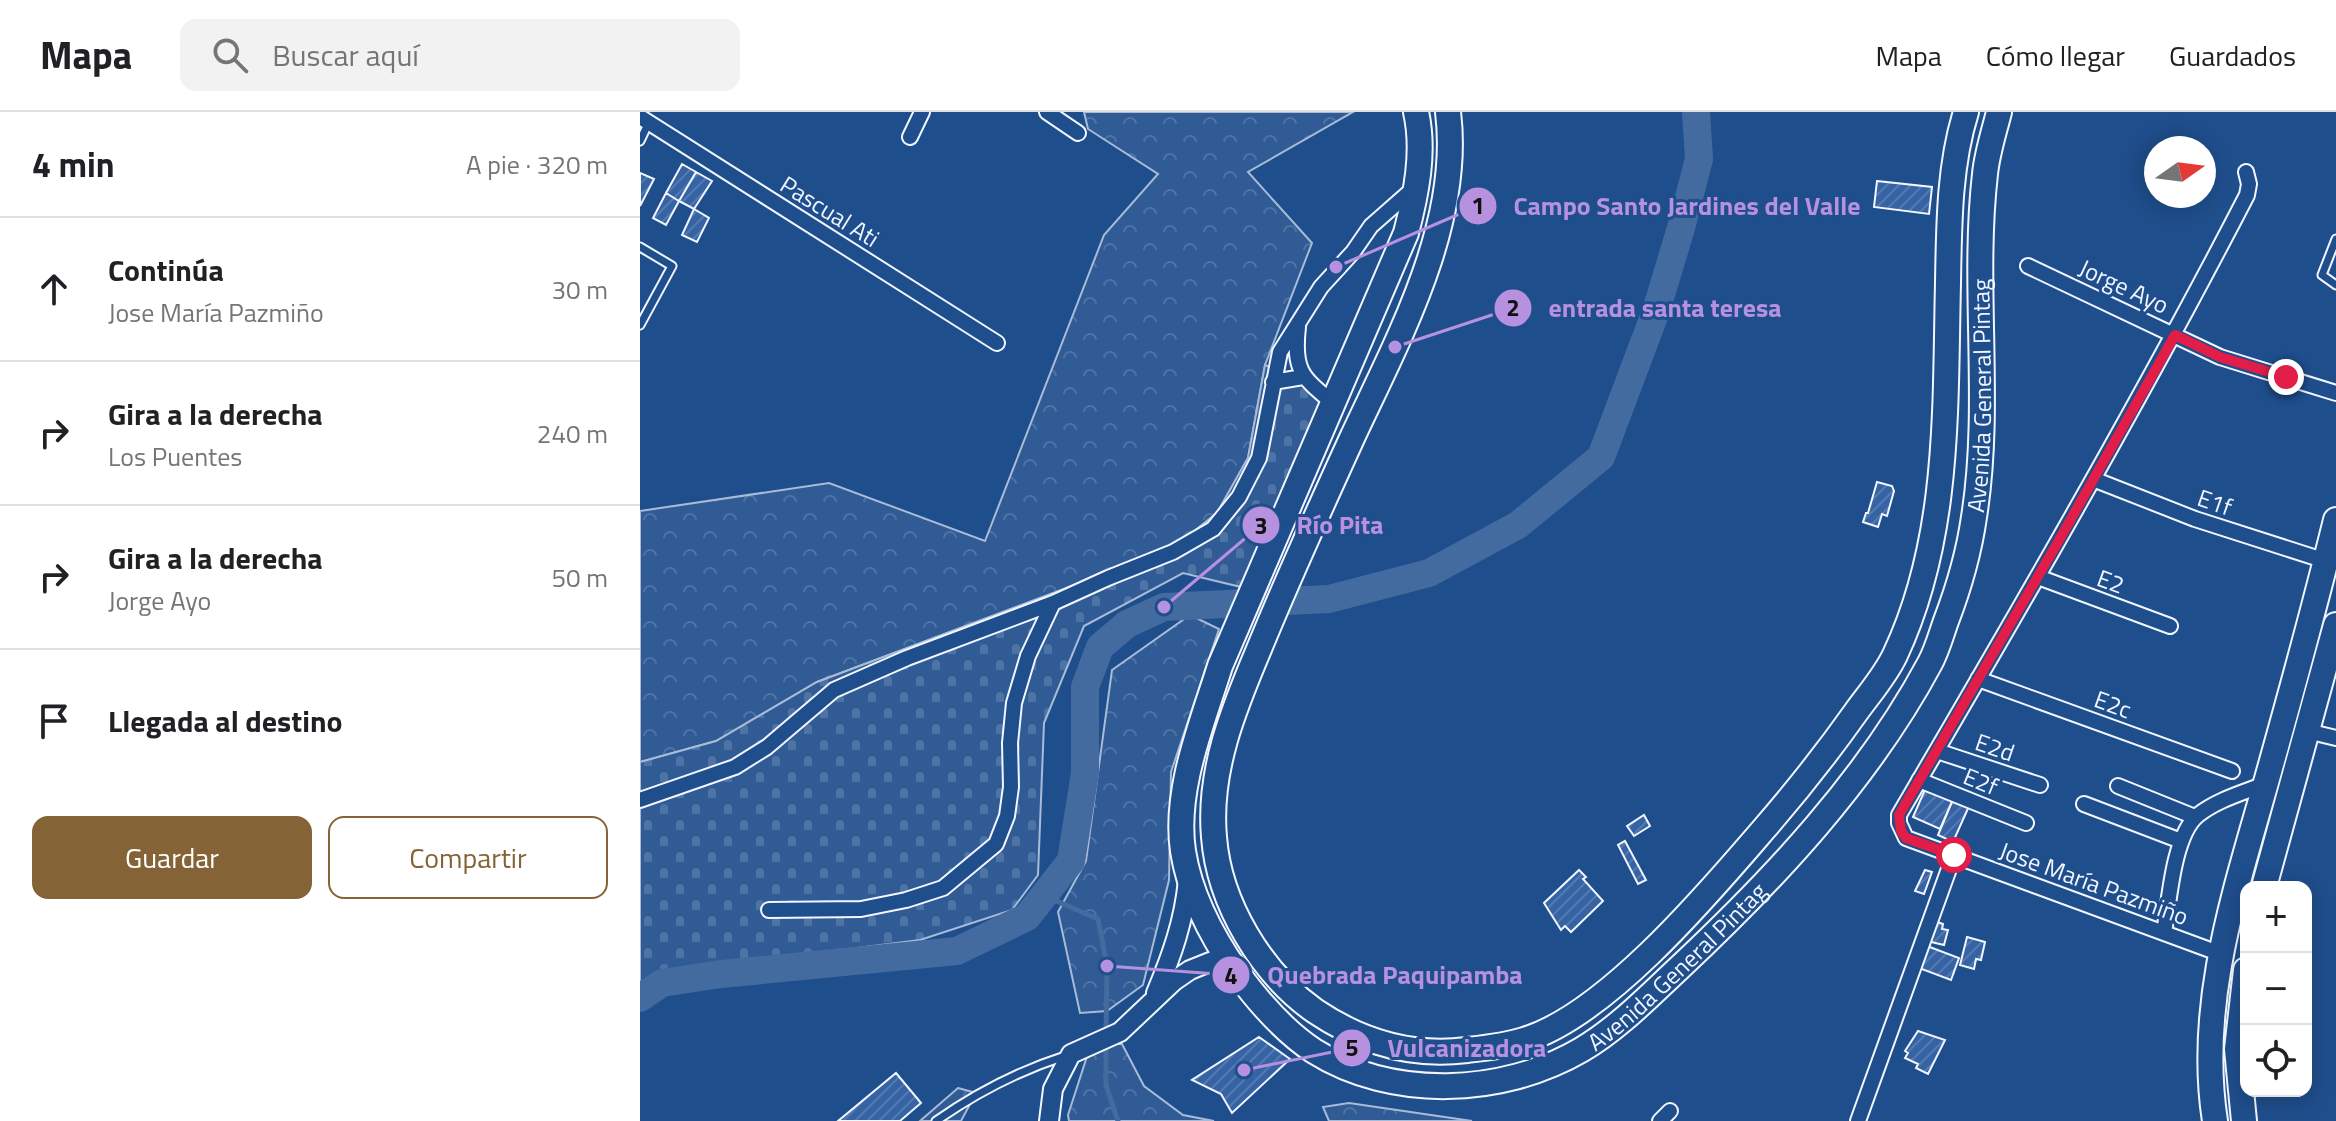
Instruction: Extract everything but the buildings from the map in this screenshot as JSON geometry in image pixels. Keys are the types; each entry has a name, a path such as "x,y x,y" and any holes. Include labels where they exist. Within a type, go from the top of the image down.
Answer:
{"highway":[{"name":"Avenida General Pintag","path":"1416,112 1419,156 1417,186 1406,233 1220,666 1186,787 1182,847 1188,877 1199,907 1225,956 1250,991 1311,1049 1375,1078 1421,1087 1472,1085 1529,1073 1582,1050 1634,1009 1707,942 1852,782 1903,711 1933,658 1959,586 1974,517 1979,472 1979,279 1983,202 1985,171 1999,112"},
{"name":"Avenida General Pintag","path":"1448,112 1452,141 1448,198 1420,285 1395,347 1291,573 1244,684 1215,774 1214,843 1236,917 1279,979 1301,1001 1357,1036 1415,1051 1444,1053 1528,1040 1568,1018 1642,960 1742,855 1816,768 1890,665 1911,621 1936,523 1942,471 1949,231 1957,139 1966,112"},
{"path":"2215,1121 2209,1063 2212,1005 2230,909 2336,520"},
{"path":"2266,881 2336,625"},
{"path":"2240,1023 2237,1049 2244,1121"}],"street":[{"path":"910,137 922,112"},
{"path":"1047,112 1078,133"},
{"name":"Pascual Ati","path":"645,119 997,343"},
{"path":"1919,780 2175,335 2247,195 2249,184 2246,172"},
{"path":"640,800 735,767 767,747 834,690 907,658 1053,603 1173,552 1213,529 1239,497 1259,458 1280,352 1321,287 1353,252 1371,226 1417,186"},
{"name":"Jorge Ayo","path":"2028,266 2220,357 2336,393"},
{"path":"1299,322 1296,344 1303,377 1333,403"},
{"path":"1273,382 1303,377"},
{"name":"E1f","path":"2093,479 2195,519 2326,561"},
{"name":"E2","path":"2038,577 2170,626"},
{"path":"769,910 861,909 906,900 943,888 996,844 1007,816 1011,787 1010,743 1014,703 1028,656 1053,603"},
{"name":"E2c","path":"1978,679 2232,771"},
{"path":"2307,731 2336,738"},
{"name":"E2d","path":"1937,751 2040,785"},
{"name":"E2f","path":"1919,780 2026,823"},
{"name":"Jose María Pazmiño","path":"1919,780 1899,815 1901,831 1906,838 2221,954"},
{"path":"2164,933 2181,841 2195,817 2226,798 2265,784"},
{"path":"2118,786 2195,817"},
{"path":"2084,804 2181,841"},
{"path":"1858,1121 1954,855"},
{"path":"1154,999 1176,944 1184,914 1188,877"},
{"path":"1049,1121 1053,1089 1076,1051 1120,1032 1190,970 1225,956"}],"lane":[{"path":"640,141 645,119"},
{"path":"2336,239 2322,275 2336,285"},
{"path":"640,247 672,266 640,325"},
{"path":"936,1121 1023,1070 1076,1051"}],"green space":[{"path":"1084,112 1353,112 1248,172 1312,243 1265,365 1248,458 1217,513 1173,548 817,682 716,741 640,762 640,511 829,483 985,541 1104,235 1158,174 1088,129"},
{"path":"1265,365 1329,394 1276,523 1241,587 1183,573 1084,626 1044,723 1038,875 1012,910 920,940 692,969 640,989 640,762 716,741 817,682 1173,548 1217,513 1248,458"},
{"path":"1190,615 1219,629 1171,772 1169,880 1143,985 1107,1011 1080,1013 1058,912 1086,861 1112,670"},
{"path":"1091,1044 1122,1044 1144,1086 1183,1115 1214,1121 1069,1121 1068,1115"},
{"path":"958,1088 976,1093 961,1121 920,1121"},
{"path":"1349,1103 1472,1121 1329,1121 1323,1107"}],"waterway":[{"path":"640,998 662,983 721,974 957,951 1027,917 1071,861 1085,773 1085,687 1100,647 1127,624 1164,607 1329,599 1429,573 1518,525 1601,457 1656,311 1681,228 1699,159 1696,112"},
{"path":"1052,899 1098,919 1107,966 1106,1034"},
{"path":"1106,1044 1106,1085 1118,1121"}],"place":[{"name":"Campo Santo Jardines del Valle","path":"1336,267"},
{"name":"entrada santa teresa","path":"1395,347"},
{"name":"Río Pita","path":"1164,607"},
{"name":"Quebrada Paquipamba","path":"1107,966"},
{"name":"Vulcanizadora","path":"1244,1070"}],"route":[{"path":"1954,855 1906,838 1901,831 1899,815 2175,335 2220,357 2286,377"}]}
